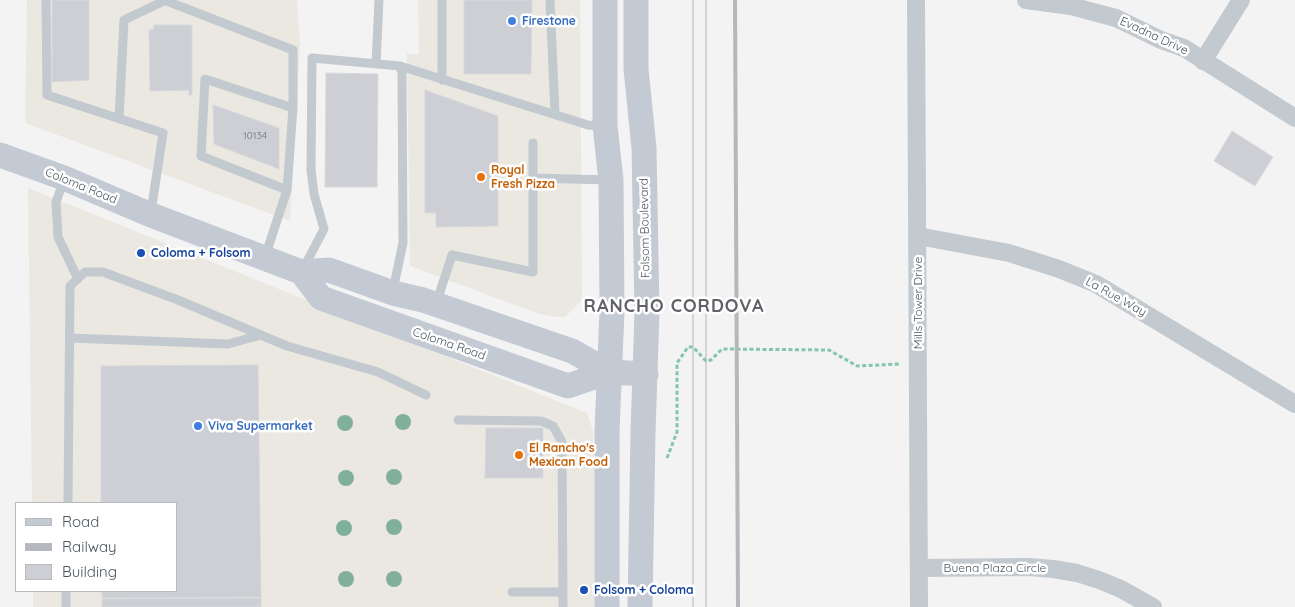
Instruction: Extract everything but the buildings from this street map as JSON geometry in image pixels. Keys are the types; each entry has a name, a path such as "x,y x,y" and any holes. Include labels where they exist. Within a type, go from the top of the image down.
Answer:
{"main road":[{"path":"605,0 605,126 611,180 612,311 608,372 607,607"},
{"name":"Folsom Boulevard","path":"636,0 636,69 644,148 647,312 640,607"},
{"name":"Coloma Road","path":"0,155 64,178 301,272 329,270 393,293 423,300 572,352 608,372"},
{"name":"Coloma Road","path":"301,272 321,298 568,386 608,372 646,374"}],"street":[{"name":"Mills Tower Drive","path":"916,0 920,607"},
{"name":"Evadna Drive","path":"1026,0 1071,6 1116,18 1161,40 1184,48 1295,118"},
{"path":"1203,61 1241,0"},
{"name":"La Rue Way","path":"918,236 1009,253 1060,269 1096,284 1295,404"},
{"name":"Buena Plaza Circle","path":"919,568 1029,567 1077,573 1121,589 1153,607"}],"lane":[{"path":"46,0 46,95 163,133 151,214"},
{"path":"119,119 124,20 164,0 293,50 293,108 287,190 265,259"},
{"path":"376,64 379,0"},
{"path":"442,0 442,80"},
{"path":"550,0 555,114"},
{"path":"301,272 320,240 324,229 314,194 311,170 312,58 400,66 588,125 605,126"},
{"path":"393,293 402,243 402,73 400,66"},
{"path":"287,190 201,156 205,79 293,108"},
{"path":"436,305 452,255 533,272 533,144"},
{"path":"64,178 56,202 58,237 78,279"},
{"path":"533,178 611,180"},
{"path":"68,502 70,286 85,272 103,272 178,300 287,346 378,372 426,395"},
{"path":"70,338 228,344 261,335"},
{"path":"458,420 541,421 553,426 562,442 563,607"},
{"path":"66,592 66,607"},
{"path":"512,592 563,592"}],"path":[{"path":"667,458 678,432 677,363 688,347 693,347 706,360 711,360 722,349 829,350 858,366 918,363"},
{"path":"668,363 677,363"}],"shaded area":[{"path":"27,0 297,0 300,45 290,221 25,123"},
{"path":"418,0 580,0 582,294 580,302 565,317 539,314 410,266 407,53 419,55"},
{"path":"28,188 587,413 593,431 597,548 596,607 33,607 33,592 178,592 178,502 32,502"}],"tram line":[{"path":"693,0 693,607"},
{"path":"706,0 706,607"}],"railway":[{"path":"735,0 738,607"}],"place":[{"name":"Firestone","path":"512,21"},
{"name":"Royal Fresh Pizza","path":"481,177"},
{"name":"Coloma + Folsom","path":"141,253"},
{"name":"Viva Supermarket","path":"198,426"},
{"name":"El Rancho's Mexican Food","path":"519,455"},
{"name":"Folsom + Coloma","path":"584,590"}],"district":[{"name":"RANCHO CORDOVA","path":"674,307"}]}
